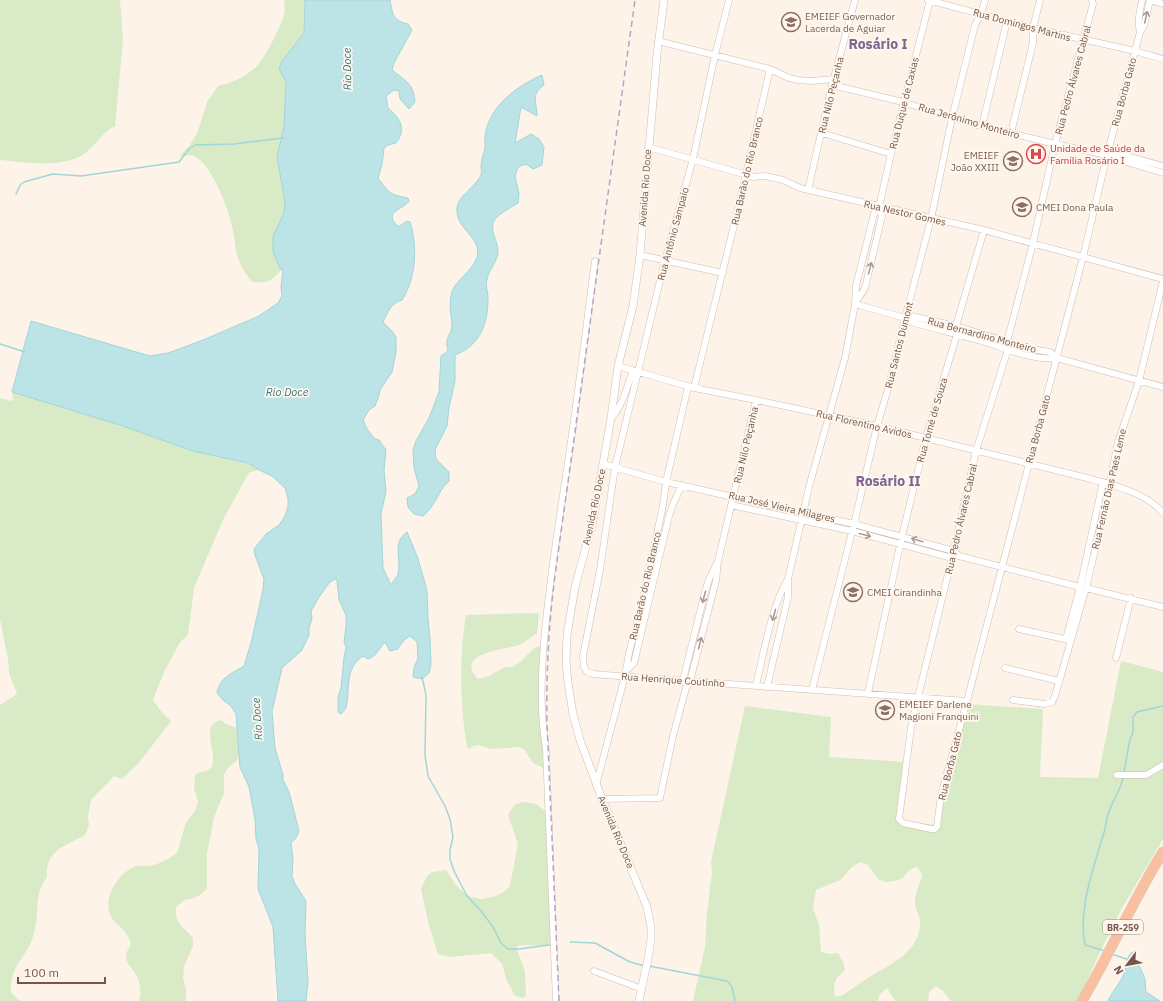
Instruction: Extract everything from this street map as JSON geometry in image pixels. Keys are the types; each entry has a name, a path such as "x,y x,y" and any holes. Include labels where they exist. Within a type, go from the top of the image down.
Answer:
{"highway":[{"name":"BR-259","path":"1082,1001 1102,968 1140,893 1163,852"}],"street":[{"name":"Avenida Rio Doce","path":"639,1001 649,954 651,927 647,908 596,785 580,740 573,714 568,683 566,656 567,635 575,587 593,521 611,418 618,366 633,306 640,255 658,41 664,0"},
{"name":"Rua Antônio Sampaio","path":"615,467 636,371 693,159 715,55 729,0"},
{"name":"Rua Nilo Peçanha","path":"808,190 833,82 855,0"},
{"name":"Rua Domingos Martins","path":"929,0 1033,28 1135,50 1163,59"},
{"name":"Rua Duque de Caxias","path":"767,687 788,597 788,579 816,456 845,358 855,304 865,288 882,216 879,207 890,154 929,0"},
{"name":"Rua Santos Dumont","path":"812,690 877,426 888,389 931,219 952,118 975,25 981,14 985,0"},
{"path":"1010,133 1033,42 1033,28 1040,0"},
{"name":"Rua Borba Gato","path":"1140,32 1138,19 1142,0"},
{"path":"1150,0 1163,4"},
{"name":"Rua Borba Gato","path":"937,827 941,795 1057,358 1107,155 1150,0"},
{"name":"Rua Pedro Álvares Cabral","path":"1007,342 1033,243 1055,144 1094,1"},
{"path":"982,126 1007,21"},
{"name":"Rua Jerônimo Monteiro","path":"658,41 770,69 798,80 833,82 982,126 1107,155 1163,174"},
{"name":"Rua Barão do Rio Branco","path":"596,785 625,676 643,599 663,505 666,482 723,273 770,69"},
{"path":"822,133 890,154"},
{"name":"Rua Nestor Gomes","path":"648,147 754,177 765,176 783,180 808,190 984,230 1083,256 1163,280"},
{"name":"Rua Jerônimo Monteiro","path":"1107,155 1115,153 1163,166"},
{"path":"956,326 984,230"},
{"path":"640,255 723,273"},
{"path":"556,1001 546,750 542,726 541,690 547,605 595,260"},
{"name":"Rua Fernão Dias Paes Leme","path":"1013,700 1045,704 1052,702 1055,696 1068,640 1100,529 1106,483 1118,442 1139,381 1163,280"},
{"name":"Rua Bernardino Monteiro","path":"855,304 905,318 911,322 1030,356 1049,359 1057,358 1163,387"},
{"name":"Rua Bernardino Monteiro","path":"905,318 911,316 956,326 1007,342 1050,352 1057,358"},
{"name":"Rua Tomé de Souza","path":"868,693 902,536 926,438 957,334"},
{"name":"Rua Pedro Álvares Cabral","path":"937,827 935,829 931,829 903,823 899,819 899,809 911,728 955,555 976,451 1008,349"},
{"name":"Rua Florentino Avidos","path":"618,366 691,387 877,426 1106,483 1146,499 1156,505 1163,513"},
{"path":"611,418 617,411 636,371"},
{"name":"Rua Nilo Peçanha","path":"602,799 660,798 673,736 686,688 690,681 716,581 718,561 756,400"},
{"name":"Rua José Vieira Milagres","path":"603,464 666,482 734,496 902,536 955,555 1163,607"},
{"name":"Rua Henrique Coutinho","path":"615,467 600,570 583,656 585,670 589,673 967,701"},
{"path":"626,669 634,663 669,516 682,485"},
{"path":"732,505 955,555"},
{"name":"Rua Nilo Peçanha","path":"683,680 705,592 709,579 718,561"},
{"name":"Rua Duque de Caxias","path":"756,685 776,608 788,579"},
{"path":"1116,658 1131,598"},
{"path":"1019,629 1068,640"},
{"path":"1005,668 1059,682"},
{"path":"683,680 686,688"},
{"path":"1116,776 1146,775 1163,765"},
{"path":"594,971 642,988"}],"green space":[{"path":"0,0 120,0 123,39 115,127 107,131 89,150 79,157 50,163 0,160"},
{"path":"284,0 305,0 304,33 282,61 279,69 286,82 284,127 277,156 285,202 284,213 273,252 281,270 269,281 252,282 242,268 238,258 228,212 224,200 212,176 206,166 198,159 191,155 179,157 197,134 207,102 218,86 243,77 259,63 272,42 284,15"},
{"path":"12,392 120,425 193,451 248,463 259,470 250,472 247,476 223,520 194,588 188,635 180,642 164,672 153,700 171,721 138,764 122,779 114,776 91,800 88,817 89,825 85,835 58,850 49,861 47,877 38,897 37,918 34,933 28,949 16,968 11,983 11,993 20,1001 0,1001 0,705 17,694 9,673 8,659 0,619 0,398 11,401 13,400"},
{"path":"539,613 537,633 519,645 493,651 476,658 472,663 472,670 478,679 489,676 505,667 513,667 534,648 543,645 546,769 533,763 524,749 519,747 491,749 478,745 469,749 467,747 461,681 462,647 466,615"},
{"path":"1121,661 1163,672 1163,839 1122,908 1078,1001 951,1001 943,991 936,986 929,992 928,1001 895,1001 887,988 880,994 878,1001 693,1001 705,947 712,872 711,862 745,706 831,717 829,757 906,762 900,821 936,825 965,704 1041,709 1043,711 1041,777 1098,778","holes":["860,862 868,865 878,879 886,882 903,878 909,870 917,867 922,874 915,900 920,923 918,935 914,944 902,957 867,978 843,995 835,997 834,989 836,979 845,970 838,953 829,954 821,952 819,925 813,908 816,890 840,880 852,867"]},
{"path":"221,720 226,724 237,728 239,758 227,769 224,775 224,793 214,817 207,854 207,889 200,895 184,900 176,907 178,922 193,938 193,946 184,966 183,978 186,990 186,1001 139,1001 139,981 126,958 126,953 131,944 127,934 109,912 109,898 115,884 131,869 138,866 149,866 156,864 177,853 186,822 195,811 198,801 194,789 195,775 209,770 213,765 210,736 211,729 214,723"},
{"path":"525,802 536,804 548,813 554,946 520,945 516,947 525,971 526,996 522,998 515,996 507,981 502,964 491,953 449,957 438,954 429,925 421,889 427,876 432,872 446,870 455,884 471,897 481,899 493,897 502,893 510,886 518,844 508,815 515,804"}],"water":[{"name":"Rio Doce","path":"305,0 390,0 396,19 408,24 412,30 394,63 392,70 408,83 413,90 415,102 409,109 400,99 399,91 394,90 386,96 388,108 401,124 401,133 396,143 388,145 384,148 382,165 378,178 393,194 408,198 409,201 392,216 393,221 397,226 400,226 407,221 410,222 413,231 415,252 413,272 407,292 402,300 395,303 390,308 383,322 396,337 396,352 392,372 380,390 375,406 369,410 363,420 367,429 375,439 379,440 386,450 384,470 386,491 381,514 383,568 391,585 398,574 399,541 407,532 417,556 427,592 431,664 429,673 422,679 413,677 414,667 418,659 417,642 410,636 403,641 398,649 390,651 385,642 374,656 368,659 363,656 356,662 351,670 345,710 341,714 338,712 338,697 341,688 346,647 344,642 346,615 339,600 337,580 335,579 330,582 311,611 312,619 309,628 309,635 302,650 282,668 272,711 275,748 283,775 283,780 289,792 299,831 296,838 291,843 293,859 292,876 295,884 306,901 305,934 308,982 306,1001 278,1001 273,927 258,889 259,849 256,839 255,819 249,787 240,767 236,714 231,706 217,693 223,680 244,666 251,643 263,590 264,579 254,549 266,534 279,525 285,516 288,507 288,498 285,488 272,476 248,463 193,451 120,425 12,392 31,321 150,356 168,353 203,340 259,316 278,303 282,296 281,287 283,268 281,270 273,252 273,236 284,213 285,202 277,156 284,127 286,82 279,69 282,61 304,33"},
{"path":"542,75 544,85 537,92 535,99 537,116 521,107 515,143 531,134 539,139 544,147 542,165 533,169 526,164 518,167 515,176 519,194 518,203 499,215 493,223 493,231 498,247 498,255 486,282 488,307 484,324 477,339 464,351 455,355 455,381 447,426 435,450 436,459 449,472 449,481 442,489 428,512 423,516 414,514 408,507 407,498 415,494 419,486 414,468 413,450 416,441 429,418 439,392 441,356 448,351 447,340 452,328 450,307 451,294 456,285 475,262 478,250 473,239 458,218 457,207 462,197 481,175 485,136 492,115 498,106 514,91"},
{"path":"1132,952 1134,953 1145,979 1146,992 1160,1001 1108,1001 1123,977 1128,959"}],"waterway":[{"path":"16,194 20,185 24,182 53,174 81,176 179,162 189,149 195,145 234,144 283,138"},
{"path":"0,344 25,352"},
{"path":"422,677 426,695 425,755 428,776 445,806 450,819 453,837 450,850 450,859 454,871 467,896 481,911 493,927 501,943 508,949 549,945"},
{"path":"1124,772 1130,739 1133,733 1133,717 1137,712 1163,706"},
{"path":"1105,951 1085,945 1083,918 1088,890 1108,815 1123,778"},
{"path":"570,942 595,943 630,962 645,966"},
{"path":"1112,954 1129,960"},
{"path":"649,966 727,981 732,987 735,1001"}],"railway":[{"path":"559,1001 547,723 547,684 550,626 556,568 635,0"}],"place":[{"name":"EMEIEF Governador Lacerda de Aguiar","path":"791,22"},
{"name":"Unidade de Saúde da Família Rosário I","path":"1036,154"},
{"name":"EMEIEF João XXIII","path":"1013,161"},
{"name":"CMEI Dona Paula","path":"1022,207"},
{"name":"CMEI Cirandinha","path":"853,592"},
{"name":"EMEIEF Darlene Magioni Franquini","path":"885,710"}],"district":[{"name":"Rosário I","path":"878,44"},
{"name":"Rosário II","path":"888,481"}]}
